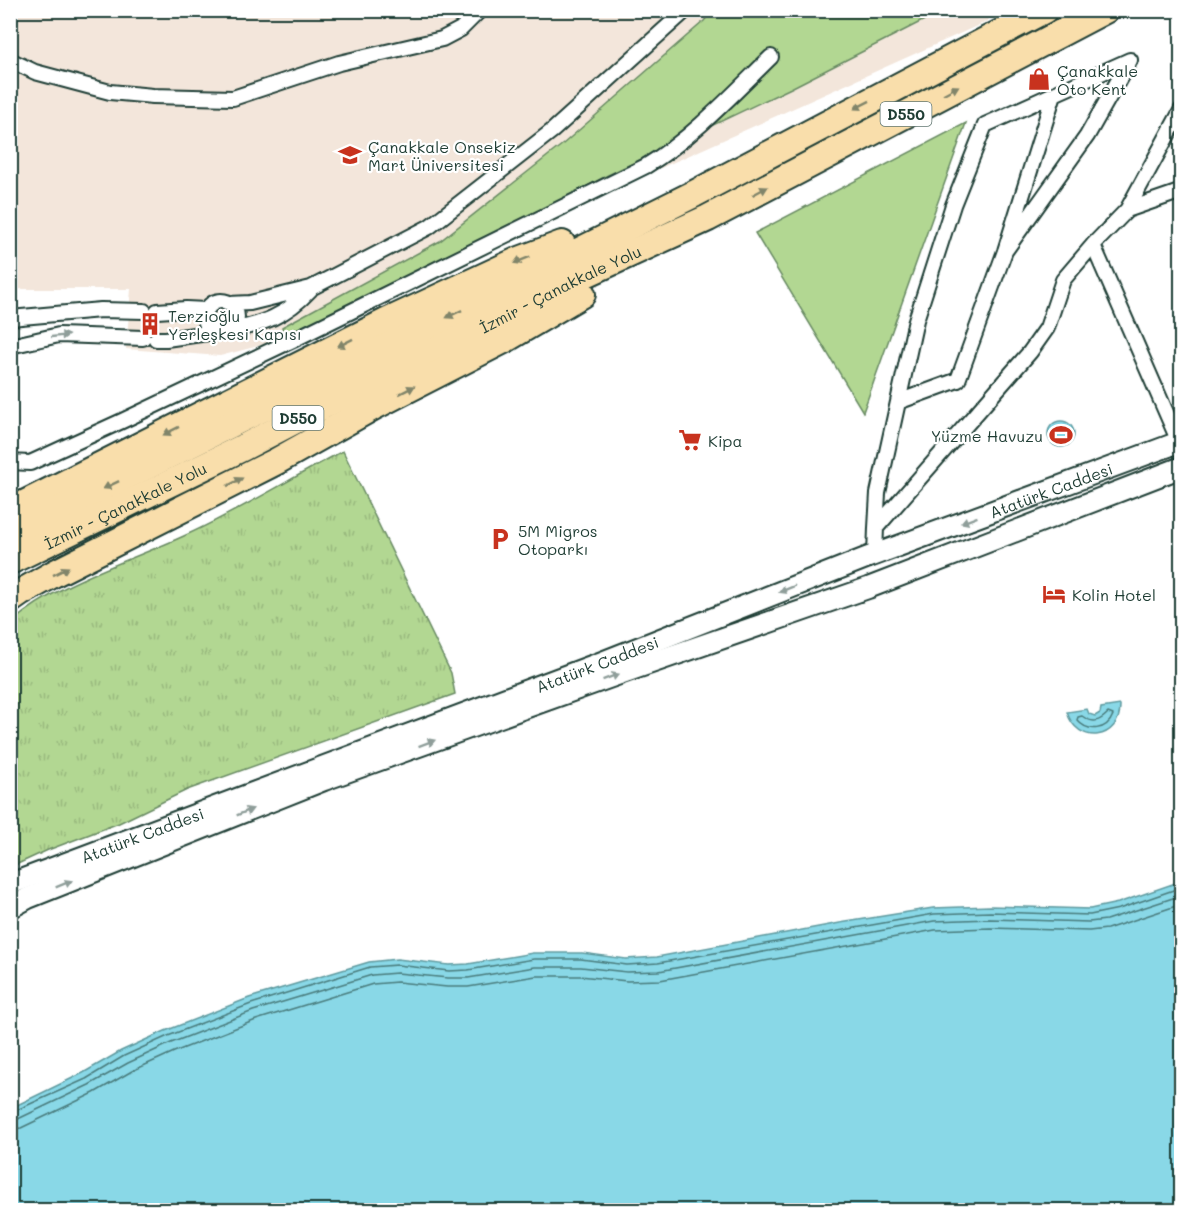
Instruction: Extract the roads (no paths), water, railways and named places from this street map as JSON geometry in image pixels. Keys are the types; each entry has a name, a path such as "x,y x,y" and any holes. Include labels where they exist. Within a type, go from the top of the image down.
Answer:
{"highway":[{"name":"D550","path":"694,194 1044,10"},
{"name":"İzmir - Çanakkale Yolu","path":"10,534 570,269 708,218 1105,10"},
{"name":"İzmir - Çanakkale Yolu","path":"10,561 457,340 694,194"},
{"path":"10,511 387,322 517,261 694,194"},
{"path":"10,600 55,573 277,461 504,340 708,218"}],"main road":[{"name":"Atatürk Caddesi","path":"10,908 28,898 489,712 602,662 875,555 1180,442"},
{"name":"Atatürk Caddesi","path":"10,884 489,712 887,580 1182,467"},
{"path":"995,510 1007,534"},
{"path":"875,555 887,580"}],"street":[{"path":"10,60 35,72 110,92 153,96 233,98 339,63 442,39 460,29 480,10"},
{"path":"229,304 233,307 237,318 236,323 222,332 211,330 205,321 206,310 214,303 219,301 229,304 250,303 311,288 429,227 552,131 687,10"},
{"path":"10,462 30,463 122,421 295,339 646,166 669,152 707,119 771,57"},
{"path":"875,555 878,493 916,320 953,205 985,125 1130,60 1087,136 1005,251"},
{"path":"898,402 958,380 1005,251 1054,94"},
{"path":"876,528 1030,352 1047,328 1063,280 1093,244 1127,210 1182,109"},
{"path":"1127,210 1182,191"},
{"path":"1093,244 1180,442"},
{"path":"10,346 59,335 166,339 222,332 260,324 294,306 311,288"},
{"path":"10,318 112,310 206,310"},
{"path":"110,336 112,310"}],"water":[{"name":"Yüzme Havuzu","path":"1061,421 1070,425 1074,434 1070,443 1061,447 1052,443 1048,434 1052,425"},
{"path":"1120,705 1114,726 1098,735 1080,730 1072,723 1067,712 1087,709 1089,714 1095,716 1100,713 1101,708"},
{"path":"1181,881 1181,1210 11,1210 11,1108 165,1031 249,998 369,962 397,959 449,965 468,964 533,953 582,953 626,959 657,957 933,908 990,906 1090,909 1118,903"}],"place":[{"name":"Çanakkale Oto Kent","path":"1039,79"},
{"name":"Çanakkale Onsekiz Mart Üniversitesi","path":"350,155"},
{"name":"Terzioğlu Yerleşkesi Kapısı","path":"150,324"},
{"name":"Yüzme Havuzu","path":"1061,435"},
{"name":"Kipa","path":"690,440"},
{"name":"5M Migros Otoparkı","path":"500,539"},
{"name":"Kolin Hotel","path":"1054,594"}]}
